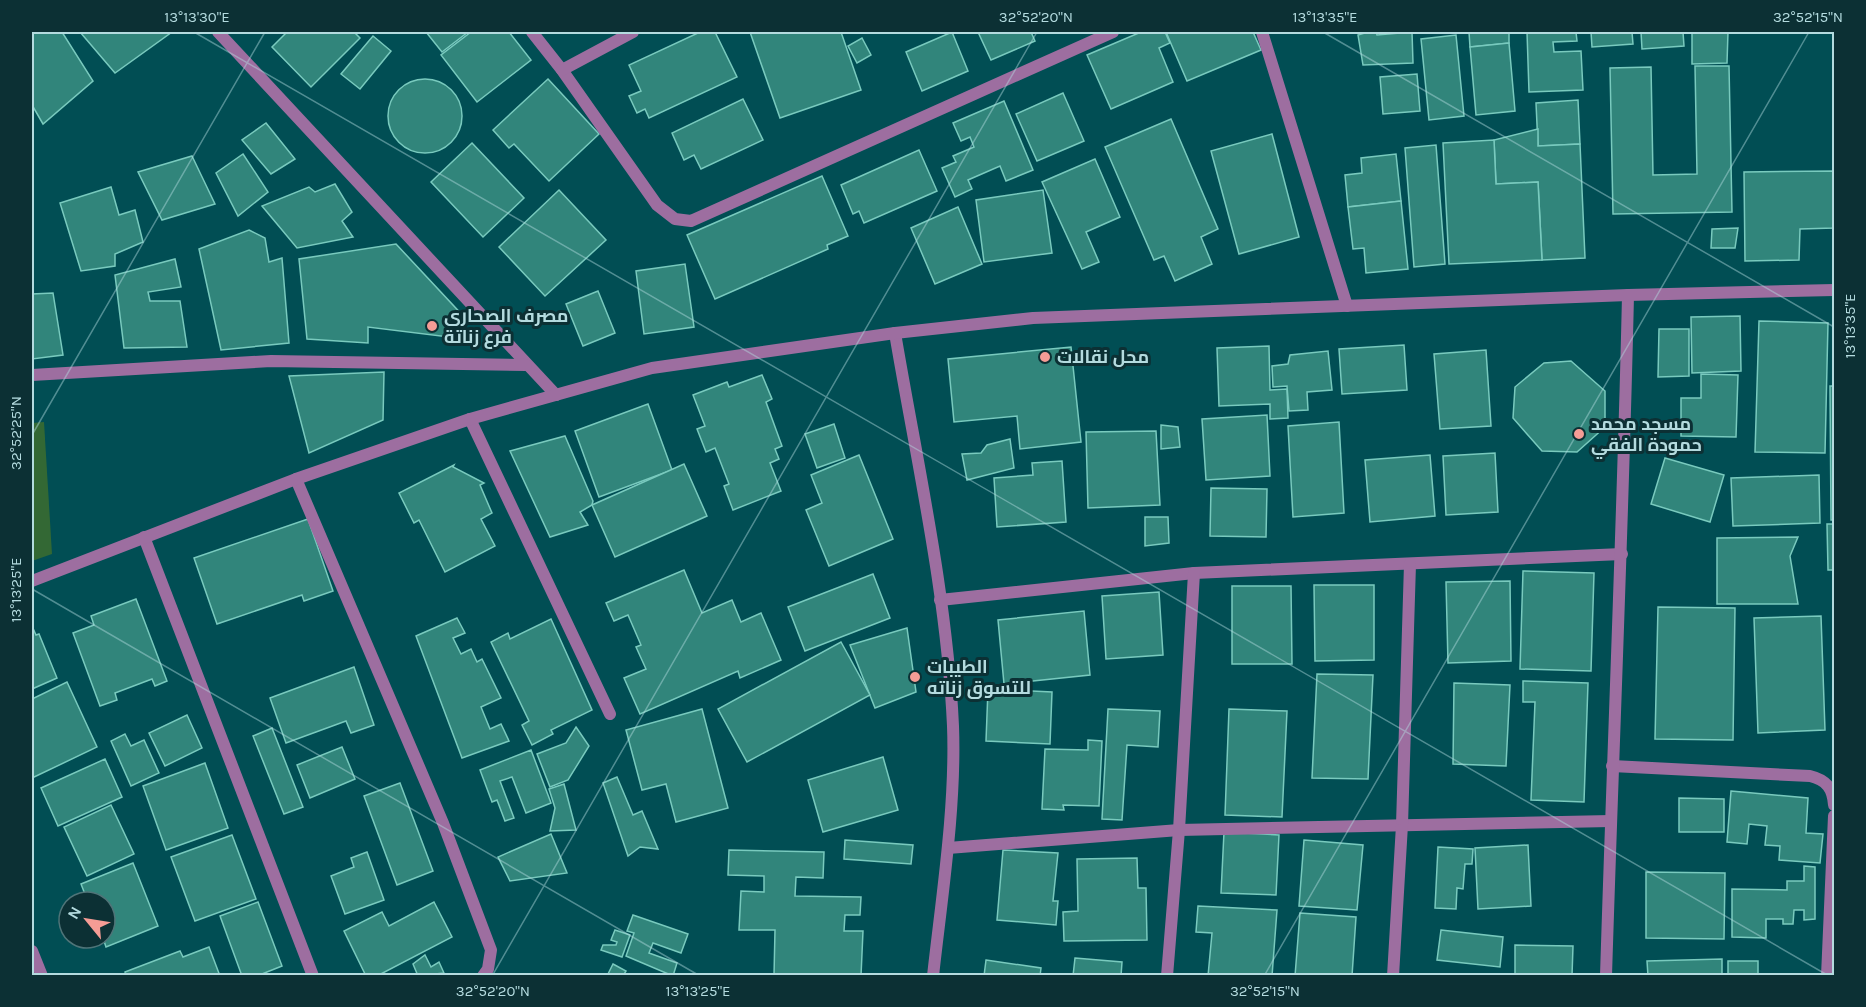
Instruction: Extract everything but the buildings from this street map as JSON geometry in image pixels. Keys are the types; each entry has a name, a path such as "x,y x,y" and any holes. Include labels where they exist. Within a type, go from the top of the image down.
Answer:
{"street":[{"path":"218,32 556,395"},
{"path":"532,32 562,70 657,205 675,219 691,221 1113,32"},
{"path":"562,70 633,32"},
{"path":"1262,32 1347,306"},
{"path":"32,581 296,479 470,419 652,368 895,333 1033,318 1628,295 1834,290"},
{"path":"1606,975 1612,766 1622,554 1628,295"},
{"path":"895,333 940,600 953,727 948,848 933,975"},
{"path":"32,375 271,362 526,365"},
{"path":"470,419 610,714"},
{"path":"296,479 443,823 491,950 488,969 483,975"},
{"path":"144,537 314,975"},
{"path":"940,600 1194,573 1622,554"},
{"path":"1394,975 1402,825 1410,564"},
{"path":"1167,975 1179,830 1194,573"},
{"path":"1612,766 1810,776 1827,783 1833,794 1834,805"},
{"path":"1827,975 1834,816"},
{"path":"948,848 1179,830 1611,821"},
{"path":"32,951 42,975"}],"green space":[{"path":"44,422 52,554 32,561 32,423"}],"place":[{"name":"مصرف الصحارى فرع زناتة","path":"432,326"},
{"name":"محل نقالات","path":"1045,357"},
{"name":"مسجد محمد حمودة الفقي","path":"1579,434"},
{"name":"الطيبات للتسوق زناته","path":"915,677"}]}
